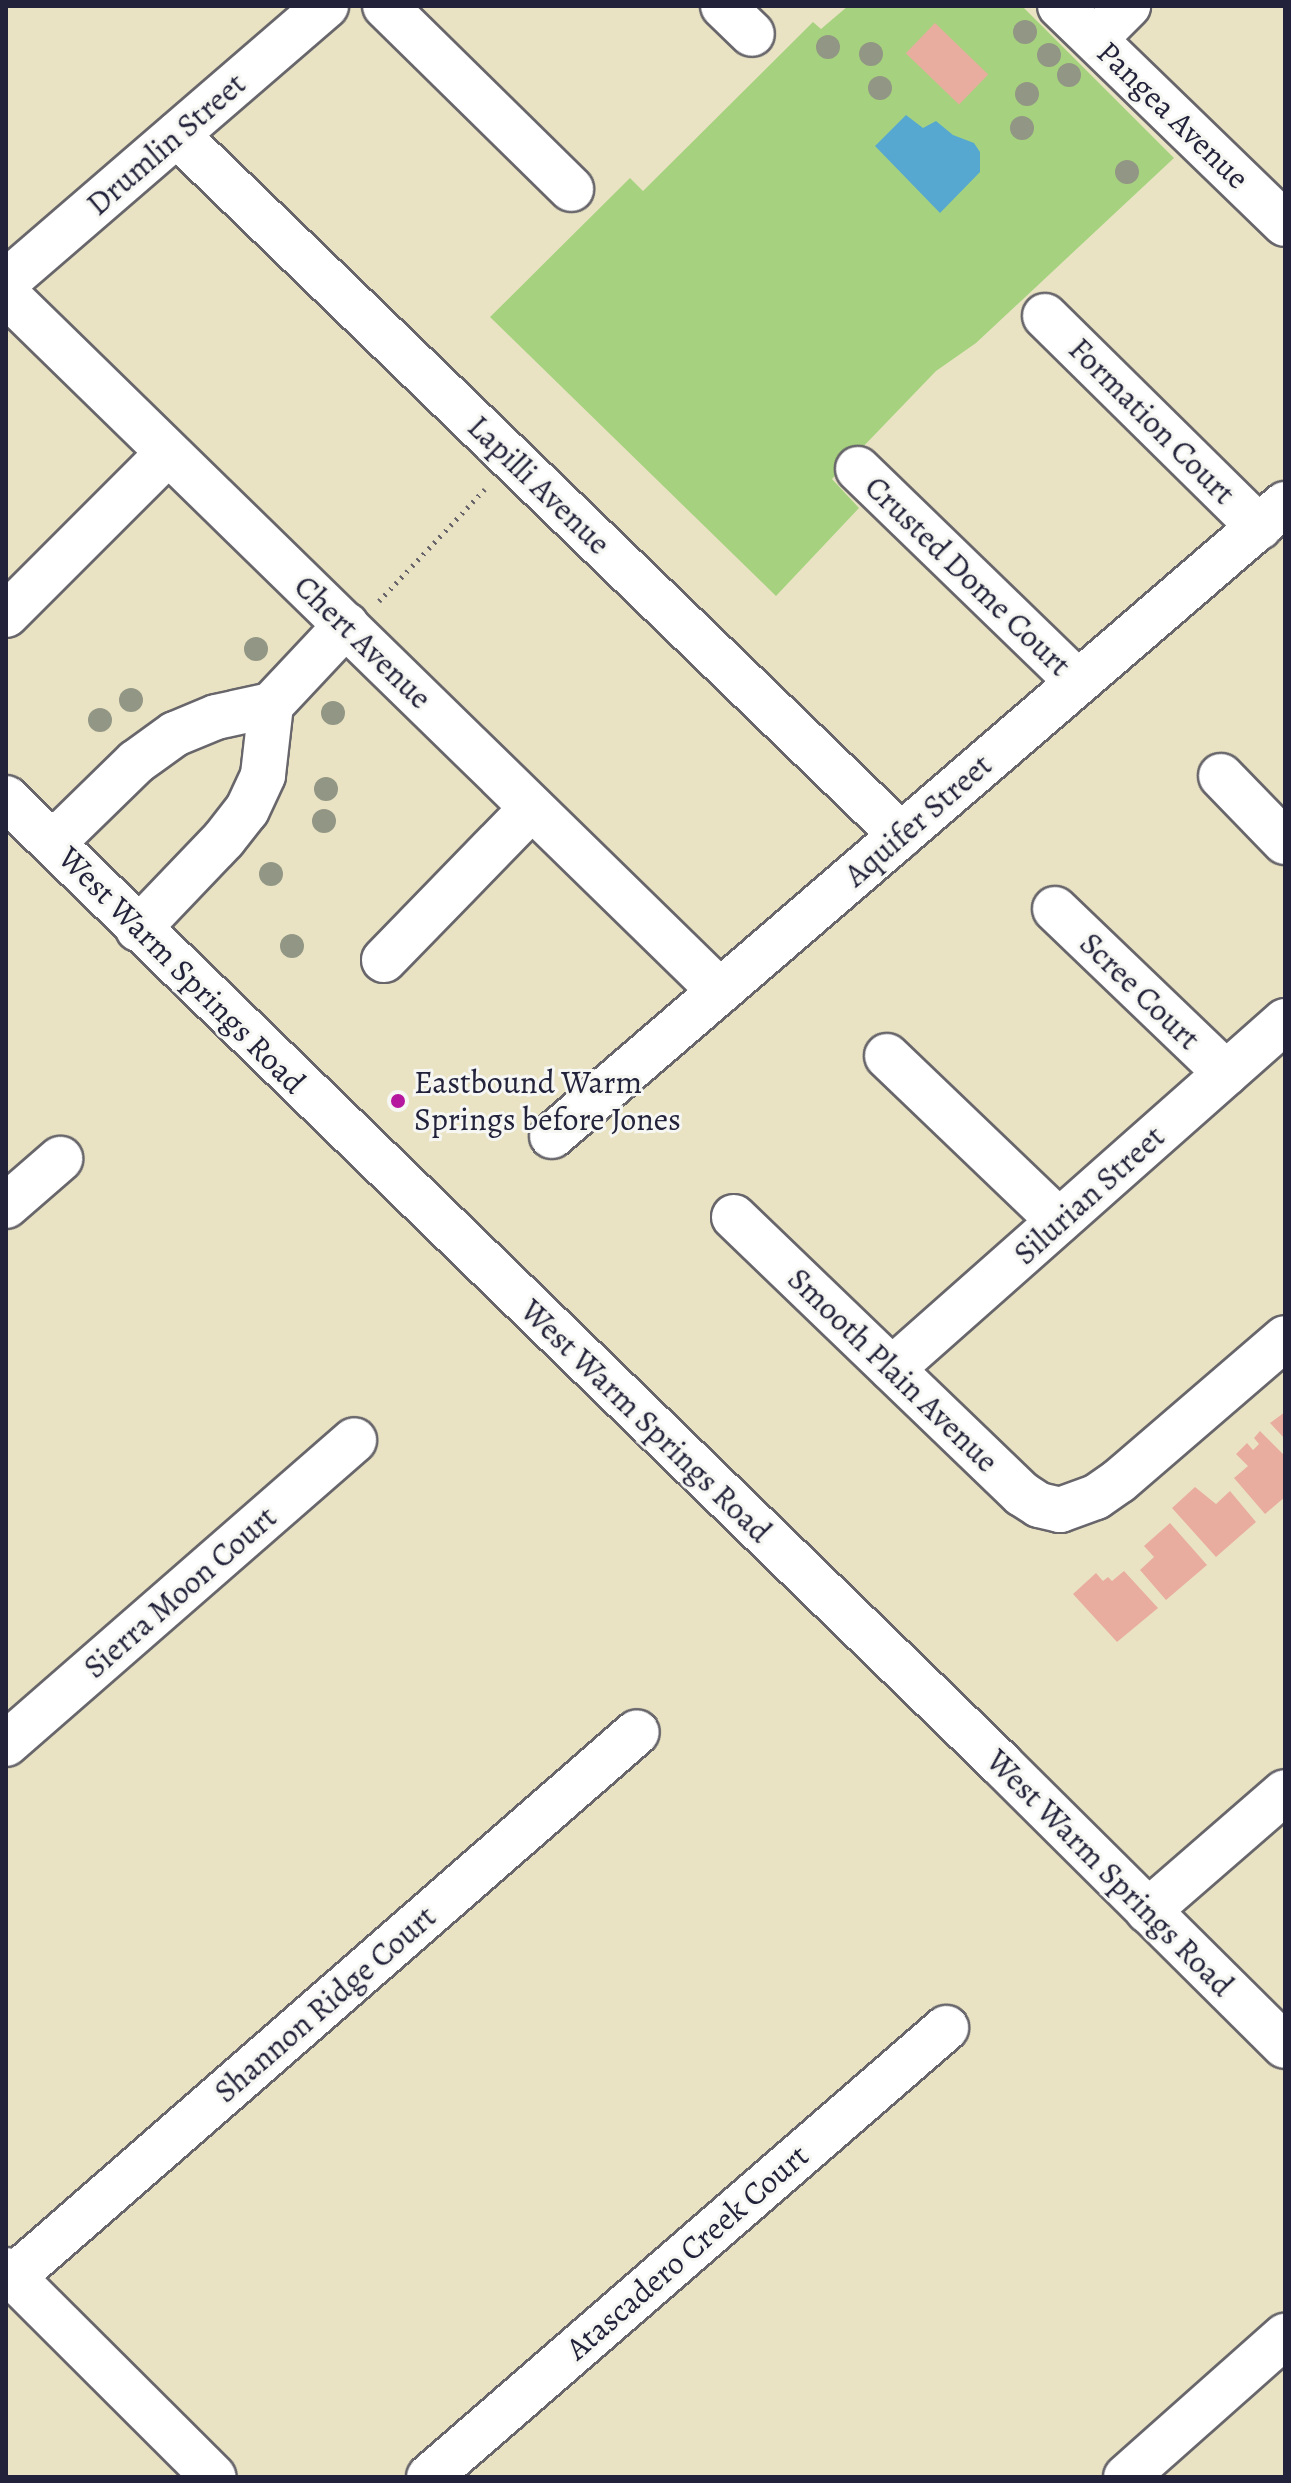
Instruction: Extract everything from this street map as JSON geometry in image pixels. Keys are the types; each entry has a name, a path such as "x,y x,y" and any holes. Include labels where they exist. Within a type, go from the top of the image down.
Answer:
{"street":[{"name":"Drumlin Street","path":"6,282 326,6"},
{"path":"385,6 571,189"},
{"name":"Pangea Avenue","path":"1060,6 1285,224"},
{"path":"1095,39 1128,6"},
{"name":"Lapilli Avenue","path":"177,135 901,835"},
{"name":"Chert Avenue","path":"6,294 720,991"},
{"name":"Formation Court","path":"1045,316 1272,516"},
{"path":"6,615 168,453"},
{"name":"Crusted Dome Court","path":"858,469 1078,682"},
{"name":"Aquifer Street","path":"552,1136 1272,516"},
{"path":"53,843 136,762 175,734 216,717 271,705 348,628"},
{"path":"138,929 224,839 247,810 263,775 271,705"},
{"path":"1221,776 1285,842"},
{"name":"West Warm Springs Road","path":"6,798 1285,2046"},
{"path":"384,960 532,808"},
{"name":"Scree Court","path":"1055,909 1226,1073"},
{"name":"Silurian Street","path":"892,1369 1285,1021"},
{"path":"887,1056 1059,1221"},
{"path":"6,1206 60,1159"},
{"name":"Smooth Plain Avenue","path":"734,1217 1022,1494 1039,1505 1060,1510 1096,1497 1119,1481 1285,1338"},
{"name":"Sierra Moon Court","path":"6,1744 354,1440"},
{"name":"Shannon Ridge Court","path":"10,2274 637,1732"},
{"path":"1148,1911 1285,1792"},
{"name":"Atascadero Creek Court","path":"429,2477 946,2028"},
{"path":"10,2274 214,2477"},
{"path":"1126,2477 1285,2336"}],"path":[{"path":"348,628 513,460"}],"green space":[{"path":"848,6 1022,6 1174,158 976,343 936,371 832,479 859,508 776,596 490,317 630,178 643,191 813,22 821,29"}],"water":[{"path":"906,115 923,128 936,121 953,135 974,143 980,152 980,172 940,213 875,146"}],"building":[{"path":"935,23 988,74 959,105 906,53"},
{"path":"1285,1412 1285,1439 1270,1423"},
{"path":"1260,1431 1285,1456 1285,1497 1265,1514 1234,1478 1248,1466 1236,1454 1247,1443 1253,1450 1259,1444 1254,1438"},
{"path":"1195,1487 1216,1504 1230,1491 1256,1522 1216,1557 1172,1508"},
{"path":"1170,1523 1207,1565 1166,1600 1140,1570 1154,1557 1144,1546"},
{"path":"1124,1571 1158,1608 1117,1642 1073,1594 1096,1573 1103,1581 1108,1577 1112,1581"}],"place":[{"name":"Eastbound Warm Springs before Jones","path":"398,1101"}]}
